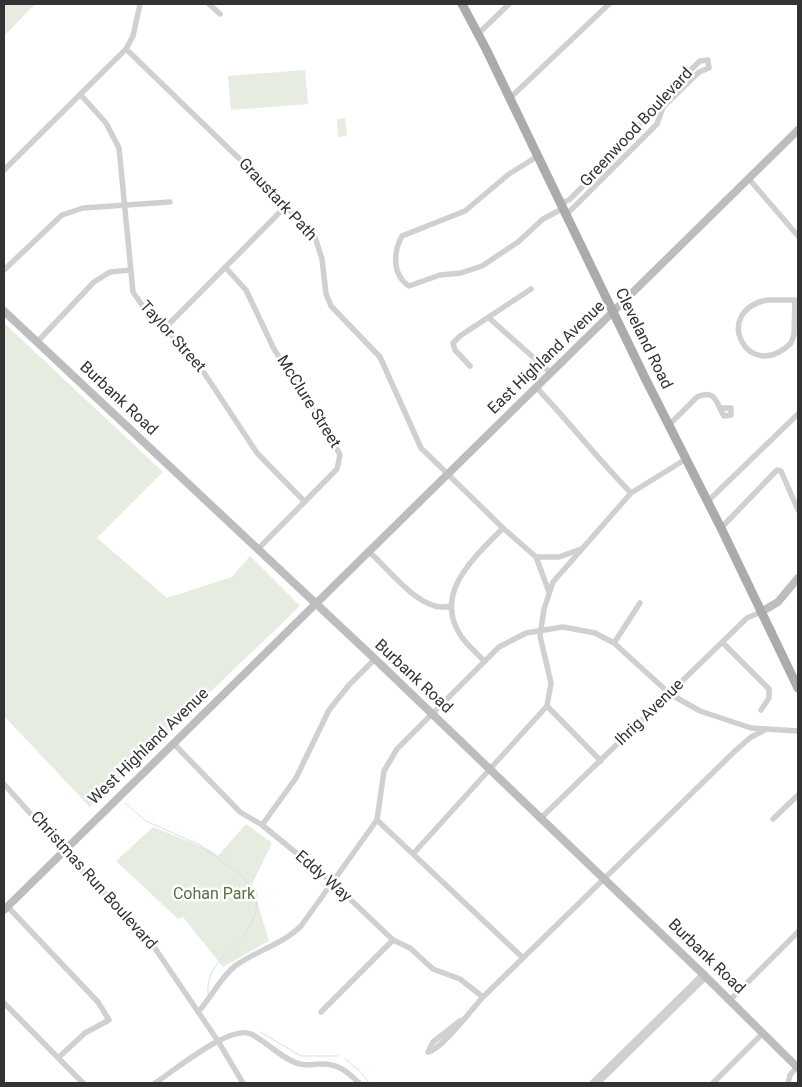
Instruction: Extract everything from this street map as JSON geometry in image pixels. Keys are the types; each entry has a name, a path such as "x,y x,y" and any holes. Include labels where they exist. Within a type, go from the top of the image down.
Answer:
{"main road":[{"name":"Cleveland Road","path":"462,4 510,98 613,313 721,528 798,688"},
{"name":"East Highland Avenue","path":"314,604 798,130"},
{"name":"Burbank Road","path":"4,311 489,768 798,1067"},
{"path":"761,612 783,598 798,578"},
{"name":"West Highland Avenue","path":"5,908 314,604"}],"street":[{"path":"4,170 126,49 133,36 140,4"},
{"path":"478,34 509,4"},
{"path":"510,98 609,4"},
{"path":"212,5 220,14"},
{"name":"Graustark Path","path":"126,49 254,172 315,238 319,245 326,294 330,306 380,357 416,441 446,474 536,557 549,592"},
{"name":"Greenwood Boulevard","path":"708,60 709,68 701,71 663,107 657,124 599,181 564,208 569,200 594,176 651,112 654,104 700,61 708,60"},
{"name":"Taylor Street","path":"80,94 106,123 120,148 131,285 137,300 193,356 265,464 305,502"},
{"path":"651,112 660,116"},
{"path":"538,156 509,174 465,211 402,236 396,257 396,271 403,282 410,286 440,275 460,273 482,266 518,242 543,219 564,208"},
{"path":"594,176 599,181"},
{"path":"749,179 797,232"},
{"path":"4,270 62,215 83,208 170,202"},
{"path":"165,328 285,207"},
{"name":"McClure Street","path":"225,267 246,290 274,348 332,439 340,455 337,469 257,550"},
{"path":"37,342 94,282 110,272 130,270"},
{"path":"470,366 455,350 453,343 460,336 531,289"},
{"path":"797,299 794,335 791,343 785,349 775,355 764,356 754,354 745,348 738,334 738,324 749,307 767,300 797,299"},
{"path":"489,318 551,373"},
{"path":"536,387 571,423 593,453 631,493"},
{"path":"669,425 697,397 703,394 709,395 722,408"},
{"path":"707,502 798,414"},
{"path":"413,854 547,706 551,683 540,641 541,629 549,592 564,567 631,493 686,459"},
{"path":"721,528 777,470 781,471 798,510"},
{"path":"484,661 461,636 454,622 450,606 456,582 468,565 503,528"},
{"path":"536,557 559,557 581,549"},
{"path":"368,551 417,597 438,606 450,606"},
{"path":"614,643 640,603"},
{"name":"Ihrig Avenue","path":"541,818 748,618 761,612"},
{"path":"198,1012 207,1002 222,978 236,966 293,934 377,820 384,771 390,761 411,734 484,661 506,642 526,632 563,627 581,629 614,643 670,694 700,711 736,724 765,730 798,730"},
{"path":"723,643 769,689 769,698 762,710"},
{"path":"262,826 296,778 329,710 348,685 374,659"},
{"path":"547,706 601,761"},
{"path":"460,1021 433,1042 428,1052 447,1039 460,1021 483,997 741,746 755,734 765,730"},
{"name":"Eddy Way","path":"173,743 240,812 262,826 331,882 393,940 410,948 433,969 460,979 483,997"},
{"name":"Christmas Run Boulevard","path":"4,784 63,850 150,941 218,1041 243,1083"},
{"path":"773,819 798,795"},
{"path":"377,820 523,958"},
{"path":"5,908 98,1002 109,1020 85,1033 58,1058"},
{"path":"730,1000 798,932"},
{"path":"322,1012 393,940"},
{"path":"592,1083 705,975"},
{"path":"598,1083 705,975"},
{"path":"4,1003 83,1083"},
{"path":"159,1082 218,1041 235,1033 248,1033 300,1064 335,1065 359,1083"},
{"path":"712,1083 763,1033"},
{"path":"788,1083 790,1075 798,1067"}],"green space":[{"path":"4,4 35,4 4,36"},
{"path":"305,70 308,104 231,110 228,76"},
{"path":"345,118 347,136 338,137 337,119"},
{"path":"4,323 163,472 97,538 167,598 232,577 250,556 300,606 90,807 4,716"},
{"name":"Cohan Park","path":"246,824 272,843 252,884 269,941 223,967 183,917 178,919 116,861 153,827 210,850 218,856"}],"waterway":[{"path":"125,803 146,821 200,845 240,874 257,894 256,912 249,928 213,971 209,982 208,994"},
{"path":"260,1032 301,1056 338,1056"},
{"path":"345,1059 359,1070 369,1083"}]}
